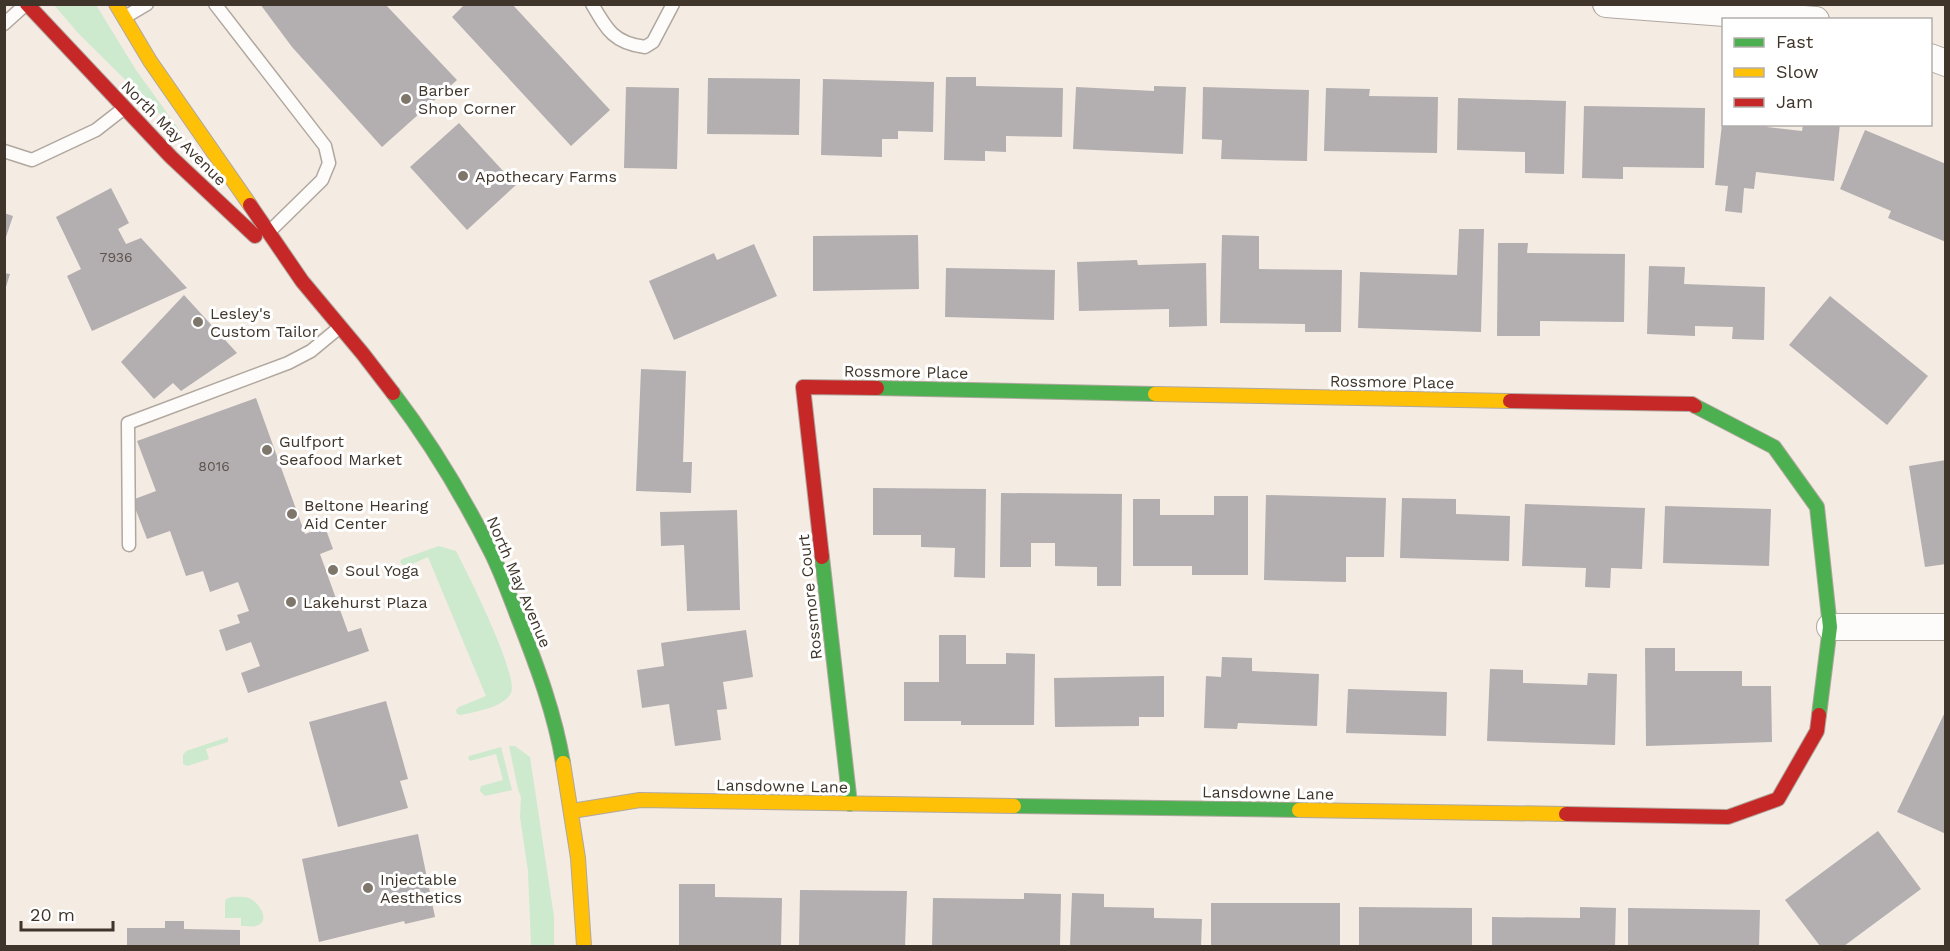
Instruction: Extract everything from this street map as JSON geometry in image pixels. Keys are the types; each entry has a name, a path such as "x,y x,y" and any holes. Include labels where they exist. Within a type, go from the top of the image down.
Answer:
{"street":[{"name":"North May Avenue","path":"26,4 171,157 302,281 404,407 458,488 492,554 535,660 552,715 572,811 578,858 584,946"},
{"name":"North May Avenue","path":"116,4 150,61 302,281"},
{"path":"1606,4 1790,18"},
{"name":"Rossmore Place","path":"803,387 1692,405 1774,447 1817,507 1830,627"},
{"name":"Rossmore Court","path":"803,387 850,804"},
{"path":"1830,627 1946,627"},
{"name":"Lansdowne Lane","path":"572,811 640,800 1728,817 1778,799 1817,731 1830,627"}],"lane":[{"path":"4,24 26,4"},
{"path":"124,18 147,4"},
{"path":"215,4 325,146 329,163 322,180 269,232"},
{"path":"592,4 607,30 628,45 645,47 653,42 673,4"},
{"path":"4,151 32,160 96,130 125,107"},
{"path":"129,545 128,423 288,363 311,351 341,327"}],"green space":[{"path":"54,5 96,5 136,70 188,142 79,34"},
{"path":"439,546 456,551 491,623 511,683 511,693 502,702 461,715 457,714 456,710 459,707 486,696 428,557 405,567 400,562 402,559"},
{"path":"228,737 228,742 206,749 209,759 187,766 183,764 183,755 186,751"},
{"path":"509,746 515,746 530,757 554,917 554,946 531,946 528,871 520,817 521,797"},
{"path":"501,747 512,790 485,796 480,791 481,786 503,780 496,754 470,761 468,758"},
{"path":"246,897 254,901 263,913 263,921 254,926 241,926 241,918 225,918 226,899"}],"building":[{"path":"260,4 385,4 457,80 382,147 292,47"},
{"path":"465,4 512,4 610,110 571,146 452,17"},
{"path":"946,77 976,77 976,86 1063,88 1062,137 1006,136 1006,152 985,151 985,161 944,160"},
{"path":"708,78 800,79 799,135 707,134"},
{"path":"823,79 934,82 933,132 898,131 898,139 882,139 882,157 821,155"},
{"path":"1154,86 1186,87 1183,154 1073,149 1076,87 1154,91"},
{"path":"626,87 679,88 677,169 624,168"},
{"path":"1203,87 1309,90 1307,161 1221,159 1222,140 1202,139"},
{"path":"1326,88 1370,89 1369,96 1438,97 1437,153 1324,151"},
{"path":"1458,98 1566,101 1564,174 1525,173 1525,152 1457,150"},
{"path":"1584,106 1705,108 1704,168 1623,167 1623,179 1582,178"},
{"name":"Apothecary Farms","path":"459,123 516,185 467,230 410,167"},
{"path":"1722,124 1722,126 1767,126 1802,131 1803,126 1840,126 1834,181 1756,172 1754,189 1744,188 1742,213 1725,211 1728,186 1715,185"},
{"path":"1865,130 1946,164 1946,242 1888,218 1891,211 1840,189"},
{"path":"111,188 129,223 118,229 126,244 141,238 187,288 92,331 67,276 81,269 56,217"},
{"path":"4,213 13,216 5,240 4,240"},
{"path":"1459,229 1484,229 1481,332 1358,328 1360,272 1457,275"},
{"path":"918,235 919,289 813,291 813,236"},
{"path":"1222,235 1259,236 1259,269 1342,270 1341,332 1305,332 1305,324 1220,323"},
{"path":"1498,243 1528,243 1527,253 1625,254 1624,322 1540,321 1540,336 1497,336"},
{"path":"754,244 777,296 674,340 649,281 714,253 717,260"},
{"path":"1137,260 1138,265 1206,263 1207,326 1169,327 1169,309 1079,311 1077,262"},
{"path":"1649,266 1685,267 1684,284 1765,287 1764,340 1732,339 1733,327 1695,326 1695,336 1647,334"},
{"path":"946,268 1055,270 1054,320 945,317"},
{"path":"4,273 10,274 5,290 4,290"},
{"path":"184,295 237,353 181,391 173,383 154,399 121,362"},
{"path":"1830,296 1928,376 1887,425 1789,345"},
{"path":"641,369 686,371 683,462 692,462 691,493 636,491"},
{"path":"256,398 305,534 325,527 333,549 320,554 348,632 361,628 369,651 248,693 241,673 260,666 251,642 226,651 219,630 240,623 237,615 249,611 238,582 210,592 203,571 186,576 170,531 147,539 132,500 156,491 137,441"},
{"path":"1946,460 1946,564 1925,567 1909,466"},
{"path":"873,488 986,489 985,578 954,577 955,548 921,547 921,535 873,535"},
{"path":"1001,493 1122,494 1121,586 1097,586 1097,567 1055,566 1055,543 1031,543 1031,567 1000,567"},
{"path":"1266,495 1386,498 1384,557 1346,557 1346,582 1264,580"},
{"path":"1214,496 1248,496 1248,575 1192,575 1192,566 1133,566 1133,499 1160,499 1160,515 1214,515"},
{"path":"1402,498 1456,499 1456,514 1510,516 1509,561 1400,558"},
{"path":"1525,504 1645,508 1642,569 1611,568 1610,588 1585,587 1586,568 1522,566"},
{"path":"1665,506 1771,509 1769,566 1663,563"},
{"path":"737,510 740,610 687,611 684,545 661,546 660,512"},
{"path":"746,630 753,677 723,682 727,709 717,710 721,740 675,746 669,704 642,708 637,670 664,666 661,643"},
{"path":"939,635 966,635 966,664 1006,664 1006,653 1035,654 1034,725 961,725 961,721 904,721 904,682 939,682"},
{"path":"1645,648 1675,648 1675,671 1742,671 1742,686 1771,686 1772,742 1646,746"},
{"path":"1222,657 1252,658 1252,671 1319,674 1317,726 1238,723 1237,729 1204,728 1206,676 1221,677"},
{"path":"1490,669 1523,670 1523,683 1587,685 1588,673 1617,674 1615,745 1487,741"},
{"path":"1164,676 1164,717 1139,717 1139,726 1055,727 1054,678"},
{"path":"1348,689 1447,692 1446,736 1346,733"},
{"path":"386,701 408,779 400,781 408,808 338,827 309,722"},
{"path":"1946,710 1946,834 1897,812"},
{"path":"1878,831 1921,889 1844,946 1820,946 1785,900"},
{"name":"Injectable Aesthetics","path":"418,834 435,917 405,924 404,921 319,942 302,859"},
{"path":"679,884 715,884 715,897 782,898 781,946 679,946"},
{"path":"800,890 907,891 905,946 799,946"},
{"path":"1024,893 1061,894 1060,946 932,946 933,898 1024,899"},
{"path":"1072,893 1104,894 1104,907 1154,908 1154,918 1202,919 1201,946 1070,946"},
{"path":"1211,903 1340,903 1340,946 1211,946"},
{"path":"1359,907 1472,908 1472,946 1359,946"},
{"path":"1580,907 1616,908 1615,946 1492,946 1492,917 1580,918"},
{"path":"1628,908 1760,910 1759,946 1628,946"},
{"path":"165,921 184,921 184,929 240,930 240,946 127,946 127,928 165,928"}],"traffic: fast":[{"path":"877,388 1155,394"},
{"path":"393,393 446,470 495,560 545,690 563,763"},
{"path":"1695,406 1774,447 1817,507 1830,627 1819,715"},
{"path":"822,557 850,804"},
{"path":"1014,806 1299,810"}],"traffic: slow":[{"path":"116,4 150,61 250,205"},
{"path":"1155,394 1510,401"},
{"path":"563,763 578,858 584,946"},
{"path":"572,811 640,800 1014,806"},
{"path":"1299,810 1566,814"}],"traffic: jam":[{"path":"27,4 171,157 255,236"},
{"path":"250,205 302,281 393,393"},
{"path":"822,557 803,387 877,388"},
{"path":"1510,401 1692,404 1695,406"},
{"path":"1566,814 1728,817 1778,799 1817,731 1819,715"}],"place":[{"name":"Barber Shop Corner","path":"406,99"},
{"name":"Apothecary Farms","path":"463,176"},
{"name":"Lesley's Custom Tailor","path":"198,322"},
{"name":"Gulfport Seafood Market","path":"267,450"},
{"name":"Beltone Hearing Aid Center","path":"292,514"},
{"name":"Soul Yoga","path":"333,570"},
{"name":"Lakehurst Plaza","path":"291,602"},
{"name":"Injectable Aesthetics","path":"368,888"}]}
